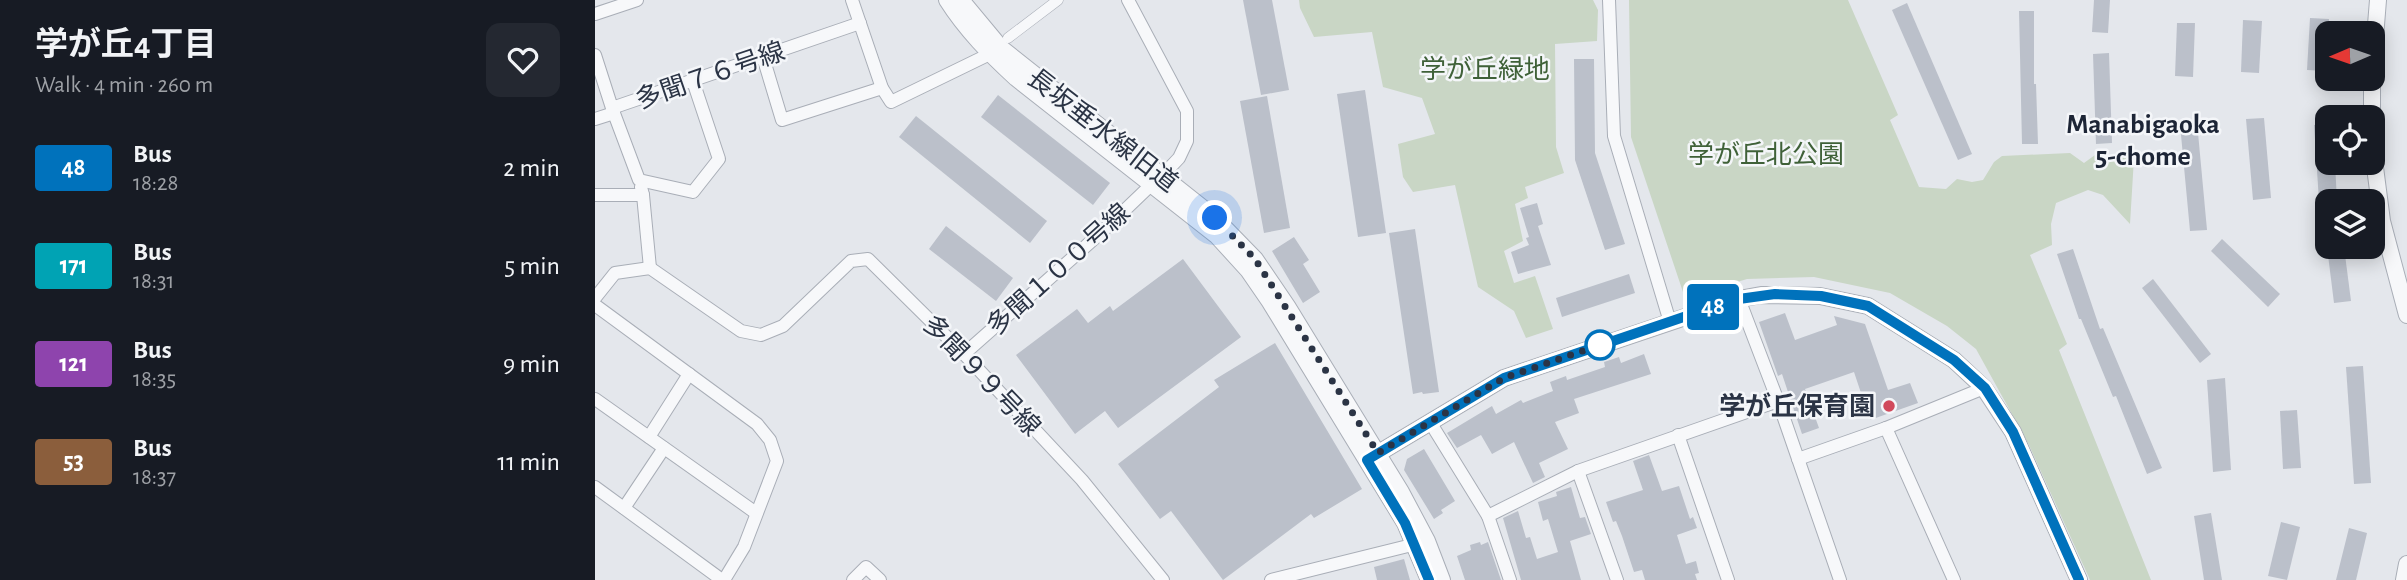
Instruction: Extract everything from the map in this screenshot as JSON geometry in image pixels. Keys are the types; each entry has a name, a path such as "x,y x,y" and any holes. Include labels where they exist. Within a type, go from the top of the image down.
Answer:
{"street":[{"path":"595,14 637,0"},
{"path":"852,0 882,88 891,103 1000,47 1058,0"},
{"name":"長坂垂水線旧道","path":"947,0 959,19 1000,47 1156,180 1215,218 1255,259 1442,580"},
{"name":"長坂垂水線旧道","path":"961,0 1000,47"},
{"name":"多聞１００号線","path":"964,354 1104,230 1179,158 1187,141 1187,111 1128,0"},
{"path":"1609,0 1614,136 1670,322"},
{"path":"2376,21 2378,0"},
{"name":"多聞７６号線","path":"595,55 613,111 693,80 860,23"},
{"path":"762,57 782,120 882,88"},
{"path":"639,180 694,192 719,159 693,80"},
{"path":"595,119 613,111 639,180 643,195 650,268 615,273 595,298"},
{"path":"2376,175 2382,221 2407,315"},
{"path":"595,195 643,195"},
{"name":"多聞９９号線","path":"650,268 741,331 761,335 783,326 851,261 868,259 964,354 1082,480 1163,580"},
{"path":"1372,457 1504,378 1739,299 1761,295 1821,296 1868,306 1954,360 1985,388 2013,432 2079,580"},
{"path":"1739,299 1778,401 1840,580"},
{"path":"595,305 757,424 770,440 777,461 744,547 723,580 595,487"},
{"path":"649,437 689,374"},
{"path":"1798,459 1985,388"},
{"path":"595,399 755,513"},
{"path":"1488,516 1577,471 1778,401"},
{"path":"1430,422 1488,516 1510,580"},
{"path":"1885,428 1954,580"},
{"path":"1678,435 1728,580"},
{"path":"624,508 664,448"},
{"path":"1577,471 1617,580"},
{"path":"1272,580 1421,543"},
{"name":"長坂垂水線旧道","path":"1421,543 1429,580"},
{"path":"2405,580 2407,564"},
{"path":"853,580 866,567 880,580"}],"green space":[{"name":"学が丘緑地","path":"1299,0 1593,0 1598,10 1597,41 1555,44 1556,147 1564,173 1525,187 1528,198 1515,204 1523,241 1504,251 1514,283 1535,276 1553,329 1526,338 1514,311 1478,287 1455,185 1413,192 1403,177 1398,144 1435,134 1422,98 1383,87 1372,32 1314,37"},
{"name":"学が丘北公園","path":"1629,0 1848,0 1898,115 1890,120 1919,187 1946,189 1957,179 1972,182 1983,180 1994,162 2002,156 2070,153 2084,163 2095,155 2134,158 2130,224 2103,195 2088,190 2056,203 2051,224 2052,245 2030,255 2067,344 2059,350 2151,580 2090,580 2029,445 1976,349 1947,326 1890,293 1814,277 1747,279 1685,298 1631,137"}],"building":[{"path":"1243,0 1272,0 1289,90 1261,95"},
{"path":"2094,0 2110,0 2108,33 2092,32"},
{"path":"1907,3 1972,154 1958,160 1892,10"},
{"path":"2019,11 2034,11 2034,84 2038,144 2022,144"},
{"path":"2310,18 2329,19 2315,21 2315,70 2307,70"},
{"path":"2243,20 2262,21 2259,73 2241,72"},
{"path":"2177,23 2195,23 2193,77 2175,76"},
{"path":"2109,53 2112,143 2096,144 2093,54"},
{"path":"1574,59 1594,59 1595,153 1625,244 1605,250 1575,160"},
{"path":"1365,90 1386,233 1358,237 1337,94"},
{"path":"998,95 1110,183 1093,205 981,117"},
{"path":"1267,96 1290,228 1264,233 1240,101"},
{"path":"916,116 1047,221 1030,243 899,137"},
{"path":"2264,118 2271,198 2253,200 2246,119"},
{"path":"2197,122 2207,230 2190,231 2180,124"},
{"path":"2317,175 2336,175 2336,189 2318,189"},
{"path":"1537,203 1543,224 1538,226 1551,265 1518,274 1511,252 1529,245 1520,208"},
{"path":"946,226 1013,278 996,301 929,249"},
{"path":"1415,229 1439,392 1423,394 1413,394 1389,233"},
{"path":"1294,237 1309,260 1303,264 1320,292 1303,303 1272,251"},
{"path":"2222,239 2280,294 2268,307 2211,251"},
{"path":"2073,249 2100,329 2103,328 2162,468 2147,474 2116,396 2113,397 2079,319 2057,254"},
{"path":"1183,259 1241,337 1118,428 1105,411 1075,434 1016,355 1077,309 1088,323 1110,306 1113,311"},
{"path":"2328,259 2346,259 2351,301 2334,303"},
{"path":"1629,274 1635,293 1562,317 1556,298"},
{"path":"2153,279 2211,354 2200,363 2142,288"},
{"path":"1785,313 1795,340 1837,325 1834,316 1865,324 1888,390 1910,383 1918,403 1870,420 1854,372 1805,389 1819,428 1802,434 1782,374 1778,376 1759,322"},
{"path":"1275,343 1362,489 1314,518 1311,514 1223,580 1171,511 1160,519 1118,464 1219,387 1214,380"},
{"path":"1644,354 1651,374 1574,399 1579,413 1555,422 1568,449 1539,463 1545,477 1533,483 1514,442 1492,454 1481,435 1457,448 1447,433 1492,406 1496,414 1521,400 1523,403 1553,391 1550,382 1566,376 1567,380 1605,367 1604,362 1619,357 1621,363"},
{"path":"2363,366 2371,483 2354,484 2346,367"},
{"path":"2225,378 2231,470 2213,472 2207,380"},
{"path":"2297,410 2301,468 2283,469 2280,411"},
{"path":"1424,449 1455,501 1441,510 1443,513 1434,519 1404,470 1407,459"},
{"path":"1649,455 1662,491 1679,486 1690,519 1693,517 1697,528 1677,535 1686,564 1696,561 1699,573 1695,574 1697,580 1645,580 1642,570 1634,572 1616,521 1613,522 1606,502 1643,490 1633,461"},
{"path":"1571,487 1580,518 1585,517 1591,534 1570,541 1581,580 1521,580 1503,518 1518,511 1526,538 1530,537 1537,559 1558,552 1548,519 1543,521 1538,502 1557,496 1556,492"},
{"path":"2211,513 2222,580 2204,580 2194,516"},
{"path":"2281,522 2300,527 2287,580 2268,576"},
{"path":"2349,528 2367,533 2356,580 2336,580"},
{"path":"1480,542 1481,545 1488,542 1501,580 1465,580 1457,556 1471,550 1470,545"},
{"path":"1404,559 1410,580 1377,580 1374,567"}],"bus line":[{"name":"48","path":"1429,580 1405,523 1367,460 1471,396 1521,371 1739,299 1775,294 1821,296 1868,306 1954,360 1985,388 2013,432 2079,580"}],"place":[{"name":"学が丘保育園","path":"1889,406"}],"district":[{"name":"Manabigaoka 5-chome","path":"2143,139"}],"route":[{"path":"1215,218 1255,259 1378,453 1504,378 1600,345"}]}
